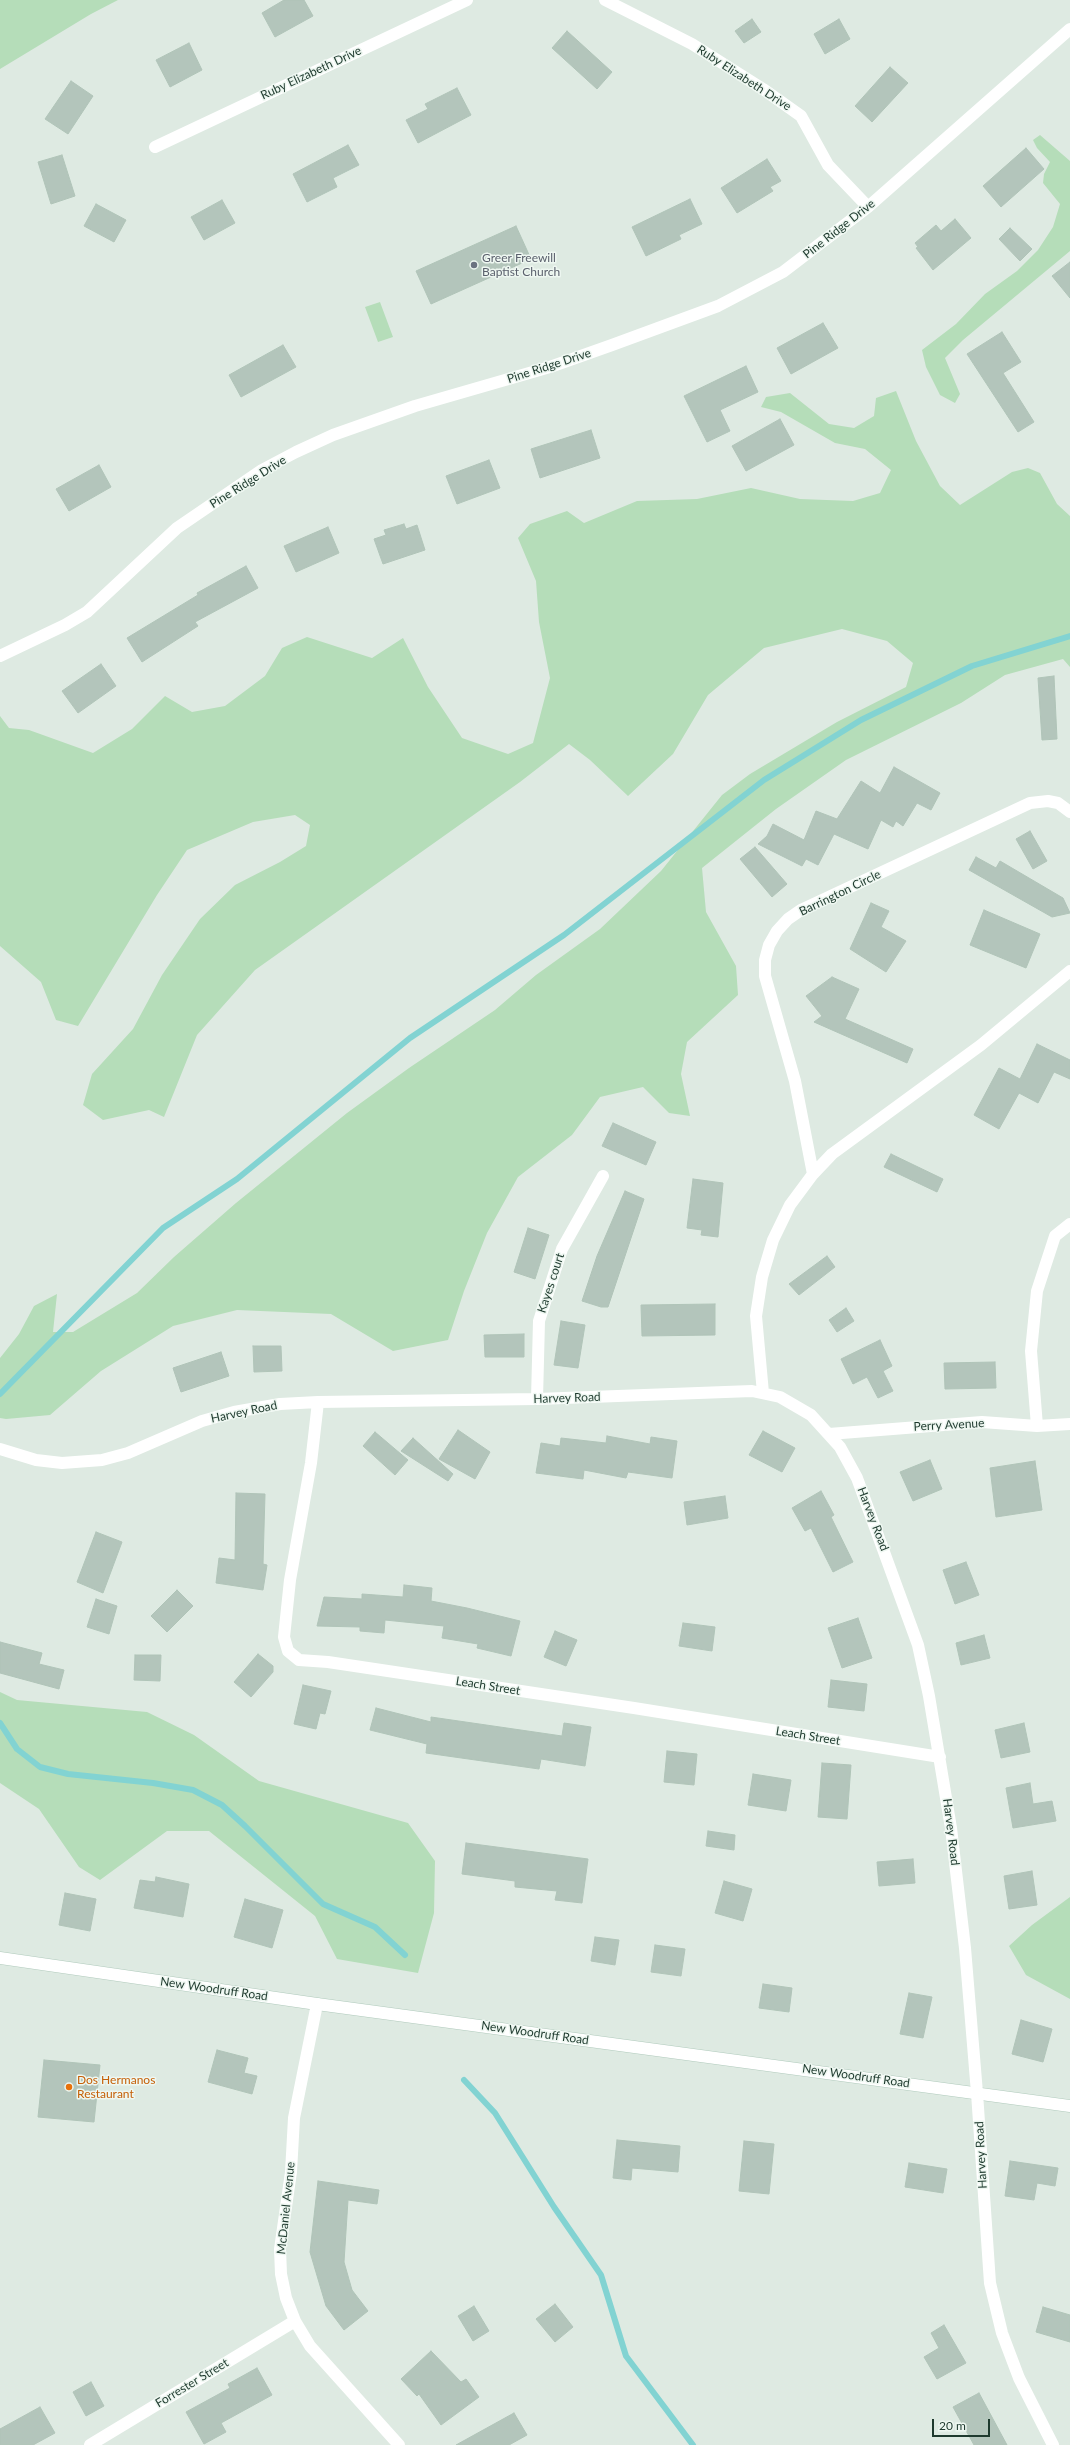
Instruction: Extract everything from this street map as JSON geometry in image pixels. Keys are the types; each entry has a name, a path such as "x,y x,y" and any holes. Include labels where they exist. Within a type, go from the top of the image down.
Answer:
{"street":[{"name":"Ruby Elizabeth Drive","path":"155,147 467,0"},
{"name":"Ruby Elizabeth Drive","path":"605,0 692,44 763,88 801,116 828,165 868,207"},
{"name":"Pine Ridge Drive","path":"0,656 65,625 87,612 177,528 262,470 296,452 333,435 415,406 550,367 718,306 783,272 868,207 1070,29"},
{"name":"Barrington Circle","path":"813,1174 795,1081 765,976 765,960 769,945 777,931 788,919 801,910 1030,803 1048,801 1058,804 1070,812"},
{"path":"763,1393 756,1316 762,1277 773,1240 790,1205 813,1174 832,1154 975,1049 1070,971"},
{"name":"Kayes court","path":"537,1399 539,1321 562,1249 603,1176"},
{"path":"1037,1426 1031,1351 1037,1291 1055,1236 1070,1224"},
{"name":"Harvey Road","path":"0,1449 36,1460 62,1463 95,1462 128,1453 170,1433 228,1414 280,1404 318,1402 537,1399 752,1391 763,1393 796,1405 811,1415 829,1434 857,1478 918,1645 940,1757 964,1940 977,2093 986,2257 991,2289 1002,2333 1019,2378 1053,2445"},
{"name":"Leach Street","path":"318,1402 311,1463 290,1580 284,1637 288,1651 299,1660 328,1662 940,1757"},
{"name":"Perry Avenue","path":"829,1434 982,1422 1037,1426 1070,1424"},
{"name":"New Woodruff Road","path":"0,1958 317,2004 1070,2106"},
{"name":"McDaniel Avenue","path":"317,2004 294,2118 291,2172 280,2249 281,2274 286,2298 294,2321 310,2346 400,2445"},
{"name":"Forrester Street","path":"90,2445 294,2321"}],"green space":[{"path":"0,0 118,0 91,14 0,69"},
{"path":"1040,135 1070,161 1070,251 963,340 945,358 960,394 955,403 940,395 926,367 922,350 956,324 985,294 1017,271 1038,250 1053,227 1060,204 1043,183 1044,174 1050,162 1037,148 1033,140"},
{"path":"380,302 393,337 378,342 365,307"},
{"path":"896,391 916,441 940,486 960,505 1012,472 1028,468 1040,473 1057,504 1070,516 1070,667 1063,659 1005,675 961,703 846,760 776,809 702,868 706,912 736,966 738,995 687,1042 681,1074 690,1116 669,1113 643,1087 600,1097 572,1135 518,1177 487,1233 464,1291 448,1340 393,1351 331,1314 237,1310 173,1326 101,1371 50,1415 6,1419 0,1418 0,1358 19,1334 34,1306 57,1294 53,1332 73,1332 137,1293 174,1257 236,1203 347,1113 409,1068 495,1010 536,975 600,929 661,871 722,795 750,774 837,722 906,687 913,663 887,641 842,629 764,648 708,695 673,754 628,796 590,760 569,744 520,782 255,970 197,1035 164,1117 149,1110 103,1120 83,1105 92,1074 133,1029 162,975 200,919 235,885 280,862 306,846 310,825 295,815 253,822 187,850 157,895 78,1026 56,1020 41,982 0,946 0,716 9,728 29,730 93,753 132,729 165,696 192,712 225,706 265,676 282,648 307,637 372,658 403,638 428,687 462,738 508,754 533,743 550,678 539,622 536,581 518,538 530,524 567,511 584,523 637,501 697,499 751,488 800,499 853,501 880,493 891,470 865,449 835,443 781,412 761,407 766,397 790,393 829,424 854,428 874,416 876,398"},
{"path":"0,1692 17,1700 147,1712 194,1735 259,1781 408,1823 435,1861 434,1913 418,1973 337,1959 315,1916 209,1831 167,1831 100,1880 79,1867 39,1809 0,1783"},
{"path":"1070,1897 1070,1999 1026,1975 1009,1946 1032,1925"}],"building":[{"path":"284,0 304,0 313,16 275,37 262,13"},
{"path":"752,19 761,32 744,43 735,31"},
{"path":"839,19 850,39 825,54 814,34"},
{"path":"567,31 612,72 597,89 552,48"},
{"path":"189,43 202,70 170,87 156,60"},
{"path":"890,67 908,83 872,122 855,106"},
{"path":"71,81 93,96 68,134 45,119"},
{"path":"457,88 471,115 418,143 406,120 428,109 425,104"},
{"path":"348,145 359,165 333,178 337,187 307,202 293,174"},
{"path":"1026,148 1044,169 1001,207 983,186"},
{"path":"62,155 75,196 51,204 38,162"},
{"path":"767,159 781,181 770,187 773,191 737,213 721,188"},
{"path":"690,199 702,224 679,235 681,239 646,256 632,227"},
{"path":"222,200 235,223 204,240 191,217"},
{"path":"96,204 126,220 114,242 84,226"},
{"path":"955,219 971,238 933,270 916,248 918,247 915,243 936,225 941,231"},
{"name":"Greer Freewill Baptist Church","path":"516,226 531,259 431,304 416,271"},
{"path":"1010,228 1032,249 1020,261 999,239"},
{"path":"1070,262 1070,298 1052,276"},
{"path":"823,323 838,348 791,374 777,348"},
{"path":"1002,332 1021,362 1003,373 1034,422 1018,432 967,354"},
{"path":"283,345 296,367 241,397 229,375"},
{"path":"746,366 758,392 720,410 730,431 707,442 684,396"},
{"path":"780,419 794,445 746,471 732,446"},
{"path":"591,430 600,458 540,478 531,449"},
{"path":"489,460 500,488 457,504 446,476"},
{"path":"99,465 111,487 69,511 56,489"},
{"path":"404,524 406,529 417,525 425,550 383,564 374,539 386,535 384,530"},
{"path":"328,527 339,553 296,572 284,546"},
{"path":"246,566 258,588 195,622 198,626 142,662 127,638 198,595 197,593"},
{"path":"101,664 116,686 78,713 62,691"},
{"path":"1054,676 1057,739 1042,740 1038,678"},
{"path":"894,767 940,793 931,810 917,803 903,826 896,821 893,827 881,820 868,849 834,834 818,865 806,859 802,866 758,844 767,836 773,824 804,840 816,811 837,819 861,781 880,793"},
{"path":"1030,831 1047,861 1033,869 1016,839"},
{"path":"755,847 787,884 772,897 740,859"},
{"path":"976,857 996,868 1000,861 1063,898 1070,913 1052,917 969,870"},
{"path":"871,903 889,911 881,927 906,941 886,972 850,949"},
{"path":"984,910 1040,934 1026,968 970,945"},
{"path":"832,977 859,989 845,1019 913,1049 907,1063 814,1022 822,1016 806,996"},
{"path":"1037,1044 1070,1060 1070,1079 1054,1072 1038,1103 1019,1093 999,1129 974,1115 999,1068 1020,1079"},
{"path":"613,1123 656,1142 646,1165 602,1146"},
{"path":"891,1154 943,1179 937,1192 884,1167"},
{"path":"693,1179 723,1183 718,1237 701,1235 702,1230 687,1228"},
{"path":"625,1191 644,1199 608,1307 601,1307 582,1301 597,1256"},
{"path":"528,1228 549,1235 535,1279 514,1272"},
{"path":"827,1256 835,1267 799,1295 789,1284"},
{"path":"715,1304 715,1335 642,1336 641,1305"},
{"path":"846,1308 854,1321 837,1332 829,1320"},
{"path":"561,1321 585,1325 578,1368 554,1365"},
{"path":"524,1334 524,1357 485,1357 484,1335"},
{"path":"880,1340 892,1366 883,1371 893,1391 878,1398 867,1377 853,1384 841,1359"},
{"path":"253,1346 281,1346 282,1371 254,1372"},
{"path":"221,1352 229,1376 181,1392 173,1368"},
{"path":"995,1362 996,1388 945,1389 944,1363"},
{"path":"458,1430 490,1452 475,1479 439,1459"},
{"path":"763,1431 795,1448 782,1472 749,1455"},
{"path":"375,1432 408,1460 395,1475 363,1446"},
{"path":"607,1436 650,1444 651,1437 677,1441 672,1478 628,1472 626,1478 584,1470 583,1479 536,1473 541,1443 560,1446 561,1438 606,1443"},
{"path":"413,1438 453,1474 448,1481 401,1451"},
{"path":"930,1460 942,1489 913,1501 900,1472"},
{"path":"1035,1461 1042,1510 996,1517 990,1468"},
{"path":"821,1491 834,1515 831,1517 853,1562 833,1572 811,1528 805,1531 792,1508"},
{"path":"236,1493 265,1494 263,1564 267,1565 263,1590 216,1583 219,1558 235,1560"},
{"path":"725,1496 728,1518 687,1525 684,1502"},
{"path":"96,1532 122,1542 103,1593 77,1582"},
{"path":"966,1562 979,1595 955,1604 943,1570"},
{"path":"404,1585 432,1588 431,1601 520,1621 511,1656 477,1648 478,1644 442,1638 444,1626 385,1620 384,1633 360,1631 360,1627 317,1626 324,1597 362,1599 362,1594 403,1597"},
{"path":"177,1590 193,1606 167,1632 151,1616"},
{"path":"96,1599 117,1606 109,1634 87,1627"},
{"path":"858,1618 872,1658 842,1668 828,1628"},
{"path":"683,1623 715,1627 712,1651 679,1646"},
{"path":"555,1631 577,1640 566,1666 544,1657"},
{"path":"984,1635 990,1658 961,1665 956,1643"},
{"path":"0,1642 42,1653 39,1664 64,1670 59,1689 0,1673"},
{"path":"258,1654 273,1666 273,1672 251,1697 234,1682"},
{"path":"135,1655 161,1655 160,1681 134,1680"},
{"path":"831,1680 867,1684 864,1711 828,1707"},
{"path":"303,1685 331,1691 325,1714 320,1713 316,1729 294,1724"},
{"path":"376,1708 431,1722 431,1717 562,1736 564,1723 591,1727 585,1766 541,1759 539,1769 426,1753 427,1744 370,1730"},
{"path":"1024,1723 1030,1752 1001,1758 995,1730"},
{"path":"667,1751 697,1754 694,1785 664,1782"},
{"path":"822,1763 851,1765 847,1819 818,1817"},
{"path":"753,1774 791,1780 786,1811 748,1805"},
{"path":"1030,1783 1033,1804 1052,1801 1056,1821 1013,1828 1006,1788"},
{"path":"708,1831 735,1835 734,1850 706,1846"},
{"path":"466,1843 588,1859 582,1903 555,1900 557,1891 515,1887 515,1881 462,1874"},
{"path":"913,1859 915,1883 879,1886 877,1862"},
{"path":"1032,1871 1037,1905 1009,1909 1004,1876"},
{"path":"156,1877 189,1884 183,1917 134,1908 140,1880 155,1882"},
{"path":"724,1881 752,1889 743,1921 715,1913"},
{"path":"65,1893 96,1899 90,1931 59,1925"},
{"path":"245,1899 283,1910 272,1948 234,1937"},
{"path":"595,1937 619,1940 615,1965 591,1961"},
{"path":"655,1945 685,1949 681,1976 651,1972"},
{"path":"763,1984 792,1988 789,2012 759,2008"},
{"path":"909,1993 932,1997 923,2038 900,2034"},
{"path":"1021,2020 1052,2029 1043,2062 1012,2054"},
{"path":"217,2050 248,2058 244,2073 257,2076 252,2094 208,2082"},
{"path":"44,2060 100,2065 94,2122 38,2117"},
{"path":"617,2140 680,2146 678,2172 632,2168 631,2180 613,2178"},
{"path":"744,2141 774,2144 769,2194 739,2191"},
{"path":"1010,2161 1058,2168 1055,2186 1037,2183 1034,2200 1005,2196"},
{"path":"909,2163 947,2169 943,2193 905,2187"},
{"path":"318,2181 379,2190 377,2204 348,2200 344,2262 352,2290 368,2311 344,2330 326,2306 310,2252"},
{"path":"555,2304 573,2327 555,2342 536,2319"},
{"path":"474,2306 489,2331 473,2341 458,2316"},
{"path":"1043,2307 1070,2315 1070,2342 1036,2332"},
{"path":"944,2325 966,2363 937,2379 924,2357 939,2348 931,2333"},
{"path":"431,2351 461,2382 466,2379 479,2397 441,2425 419,2394 417,2396 401,2379"},
{"path":"257,2368 272,2395 221,2423 226,2432 204,2444 186,2412 230,2388 228,2384"},
{"path":"91,2382 104,2406 86,2416 73,2392"},
{"path":"979,2393 1007,2445 974,2445 953,2407"},
{"path":"40,2407 55,2433 33,2445 0,2445 0,2429"},
{"path":"514,2413 527,2435 509,2445 456,2445"}],"waterway":[{"path":"0,1394 163,1228 237,1179 410,1038 564,935 764,780 861,720 972,666 1070,636"},
{"path":"0,1723 17,1749 40,1767 68,1774 153,1783 193,1790 222,1805 323,1904 375,1927 405,1955"},
{"path":"464,2080 495,2113 554,2207 601,2275 626,2356 693,2445"}],"place":[{"name":"Greer Freewill Baptist Church","path":"474,265"},
{"name":"Dos Hermanos Restaurant","path":"69,2087"}]}
